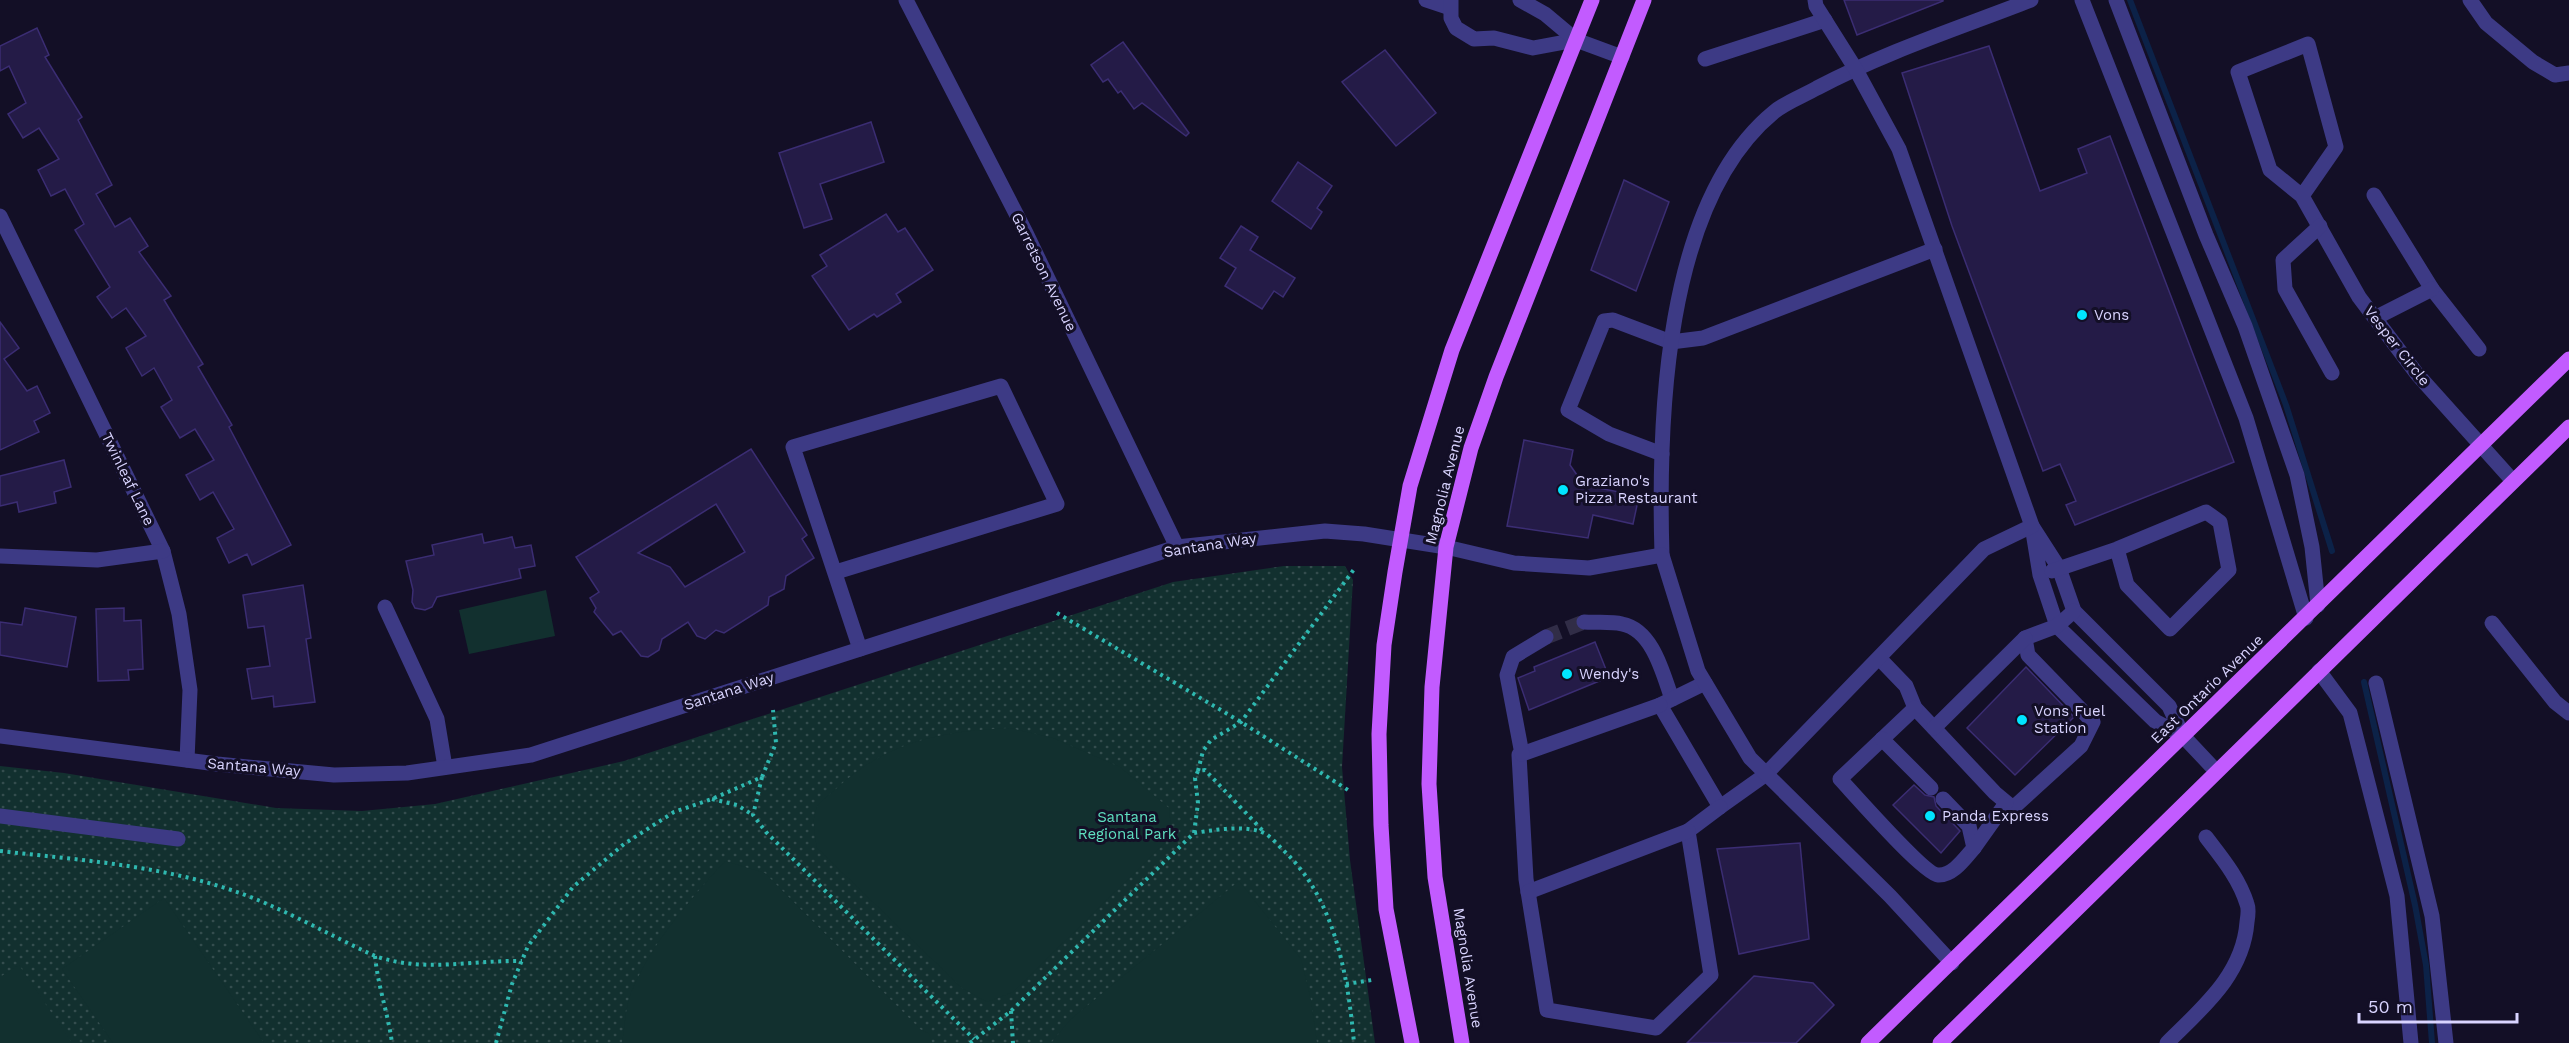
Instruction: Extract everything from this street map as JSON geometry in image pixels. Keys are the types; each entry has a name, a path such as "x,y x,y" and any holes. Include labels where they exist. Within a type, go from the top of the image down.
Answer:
{"main road":[{"name":"Magnolia Avenue","path":"1412,1043 1386,909 1379,734 1384,645 1410,486 1452,350 1592,0"},
{"name":"Magnolia Avenue","path":"1462,1043 1435,878 1429,784 1432,687 1446,547 1471,448 1500,367 1644,0"},
{"name":"East Ontario Avenue","path":"1868,1043 2569,359"},
{"path":"1940,1043 2569,427"}],"street":[{"name":"Garretson Avenue","path":"906,0 1026,233 1177,547"},
{"path":"1426,0 1450,4 1456,28 1473,39 1494,38 1533,48 1576,40"},
{"path":"1520,0 1545,14 1576,40 1622,57"},
{"path":"1815,0 1816,6 1855,68 1899,149 2032,526 2040,575 2057,626 2155,721 2183,736"},
{"path":"1952,963 1890,896 1750,758 1698,670 1662,555 1662,454 1671,342 1678,301 1705,208 1733,157 1749,135 1775,111 1855,68 2031,0"},
{"path":"2082,0 2246,418 2306,618"},
{"path":"2116,0 2206,236 2245,326 2296,475 2313,547 2318,605"},
{"path":"2470,0 2486,23 2533,62 2555,75 2569,73"},
{"path":"1705,59 1824,20"},
{"name":"Vesper Circle","path":"2302,196 2336,147 2308,44 2238,72 2270,170 2302,196 2359,297 2417,374 2513,481"},
{"path":"2374,195 2432,289 2479,349"},
{"name":"Twinleaf Lane","path":"0,216 163,551 179,614 190,690 187,760"},
{"path":"2320,226 2283,260 2285,289 2332,373"},
{"path":"1662,454 1609,434 1568,410 1604,321 1613,320 1671,342 1703,338 1935,249"},
{"path":"2375,318 2432,289"},
{"path":"836,572 1057,504 1001,386 793,447 860,649"},
{"path":"2040,575 2117,549 2206,512 2220,522 2229,570 2170,629 2127,585 2117,549"},
{"path":"2032,526 2059,568 2074,611 2169,706 2183,736 2216,771"},
{"path":"1528,892 1688,831 1765,775 1880,659 1984,549 2032,526"},
{"name":"Santana Way","path":"0,736 187,760 334,774 407,773 531,755 1177,547 1325,531 1364,534 1446,547 1514,563 1589,568 1662,555"},
{"path":"0,556 98,560 163,551"},
{"path":"385,607 437,719 445,767"},
{"path":"1934,728 2025,638 2057,626 2074,611"},
{"path":"1584,622 1623,624 1643,635 1661,668 1666,702 1720,807"},
{"path":"2492,623 2555,702 2569,712"},
{"path":"1522,754 1507,675 1513,657 1546,637"},
{"path":"1880,659 1906,686 1915,708 2013,808 2081,746 2093,722 2028,655 2025,638"},
{"path":"2319,671 2350,713 2397,896 2411,1043"},
{"path":"1688,831 1711,975 1656,1028 1547,1010 1528,892 1519,755 1666,702 1706,683"},
{"path":"2376,683 2432,916 2446,1043"},
{"path":"1915,708 1840,779 1932,873 1941,875 1956,868 1974,848 2007,803"},
{"path":"1882,739 1931,788"},
{"path":"1943,799 1970,825 1974,848"},
{"path":"0,816 178,838"},
{"path":"2167,1043 2217,992 2236,966 2246,935 2248,906 2244,896 2236,877 2206,837"}],"path":[{"path":"1194,833 1198,803 1195,778 1203,751 1211,740 1241,722 1355,568"},
{"path":"1057,613 1241,722 1348,790"},
{"path":"753,815 762,777 776,743 773,710"},
{"path":"1198,771 1205,770 1215,778 1266,834 1293,859 1312,887 1331,924 1346,984 1354,1043"},
{"path":"496,1043 512,984 528,946 573,886 624,844 674,812 712,799 762,777"},
{"path":"712,799 737,805 753,815 766,832 972,1041 1011,1011 1194,833 1230,828 1266,834"},
{"path":"0,851 142,868 236,891 375,956 398,964 422,967 483,960 522,961"},
{"path":"375,956 378,988 388,1011 392,1043"},
{"path":"1346,984 1372,980"},
{"path":"1011,1011 1013,1043"}],"green space":[{"name":"Santana Regional Park","path":"1284,566 1345,566 1353,580 1342,767 1350,860 1375,1043 0,1043 0,766 64,773 276,808 362,811 435,804 624,761 1173,582"},
{"path":"546,590 555,636 469,654 459,610"},
{"path":"1010,728 1053,738 1120,767 1169,808 1172,836 1013,992 987,1002 962,988 817,848 814,817 821,802 856,772 896,749 939,736"},
{"path":"725,861 765,873 920,1029 929,1034 932,1043 622,1043 629,999 649,956 685,907"},
{"path":"1239,881 1301,959 1311,1000 1317,1043 1051,1043 1071,1019"},
{"path":"164,898 264,1043 113,1043 62,969"},
{"path":"19,965 72,1043 0,1043 0,977"}],"building":[{"path":"1844,0 1943,0 1943,1 1857,35"},
{"path":"37,28 49,55 45,57 82,117 78,120 112,185 96,194 115,227 130,218 148,246 139,252 171,296 164,300 203,364 198,367 232,425 229,427 291,545 252,565 247,554 229,563 217,538 234,529 213,492 200,500 186,475 214,460 195,429 180,438 161,407 172,400 154,368 142,376 126,348 146,336 126,308 112,318 97,297 110,287 75,230 84,224 65,189 51,196 38,170 59,159 39,128 23,138 8,114 26,103 9,66 0,71 0,46"},
{"path":"1123,42 1189,133 1186,136 1142,103 1134,109 1121,91 1118,93 1108,79 1103,82 1091,65"},
{"name":"Vons","path":"1989,46 2040,191 2087,173 2078,149 2110,136 2234,462 2075,525 2066,505 2076,501 2060,464 2043,471 1952,226 1902,73"},
{"path":"1385,50 1436,113 1396,146 1342,82"},
{"path":"871,122 884,162 820,184 832,219 804,228 779,153"},
{"path":"1298,162 1332,186 1317,208 1322,212 1311,229 1272,201"},
{"path":"1624,180 1669,202 1636,291 1591,270"},
{"path":"886,214 898,232 905,228 933,270 896,294 901,302 877,317 874,314 849,330 812,276 827,266 820,255"},
{"path":"1241,226 1258,237 1250,250 1295,278 1283,297 1274,291 1262,309 1225,286 1236,268 1220,258"},
{"path":"0,322 19,348 4,359 27,391 37,386 50,413 34,421 39,432 0,450"},
{"name":"Graziano's Pizza Restaurant","path":"1524,440 1573,450 1570,465 1584,485 1639,496 1633,524 1593,515 1588,538 1507,526"},
{"path":"751,449 807,535 802,539 814,558 786,576 784,589 769,597 768,605 724,633 716,630 705,639 697,636 688,622 662,639 659,650 648,657 641,656 621,631 613,635 594,612 596,608 590,598 599,592 576,557","holes":["716,504 745,552 685,587 670,567 638,553"]},
{"path":"64,460 71,487 54,492 56,503 19,512 17,502 0,506 0,476"},
{"path":"482,534 484,543 512,537 515,548 531,545 535,566 519,569 521,578 437,597 432,607 425,610 415,608 412,602 413,590 406,561 434,555 432,545"},
{"path":"303,585 311,638 306,639 315,702 274,707 273,696 252,699 247,669 270,666 264,626 248,628 243,595"},
{"path":"25,608 76,617 67,667 0,655 0,622 22,625"},
{"path":"124,608 124,621 141,620 143,669 128,670 129,680 98,681 96,609"},
{"name":"Wendy's","path":"1595,642 1609,677 1529,710 1518,678 1535,671 1534,667"},
{"name":"Vons Fuel Station","path":"2026,667 2074,717 2015,775 1967,728"},
{"name":"Panda Express","path":"1914,785 1925,795 1934,797 1936,806 1960,831 1941,853 1893,805"},
{"path":"1800,843 1809,939 1739,954 1717,849"},
{"path":"1754,976 1813,983 1834,1005 1796,1043 1687,1043"}],"waterway":[{"path":"2130,0 2286,405 2332,551"},
{"path":"2364,682 2415,905 2426,965 2432,1043"}],"tunnel":[{"path":"1546,637 1584,622"}],"place":[{"name":"Vons","path":"2082,315"},
{"name":"Graziano's Pizza Restaurant","path":"1563,490"},
{"name":"Wendy's","path":"1567,674"},
{"name":"Vons Fuel Station","path":"2022,720"},
{"name":"Panda Express","path":"1930,816"}]}
